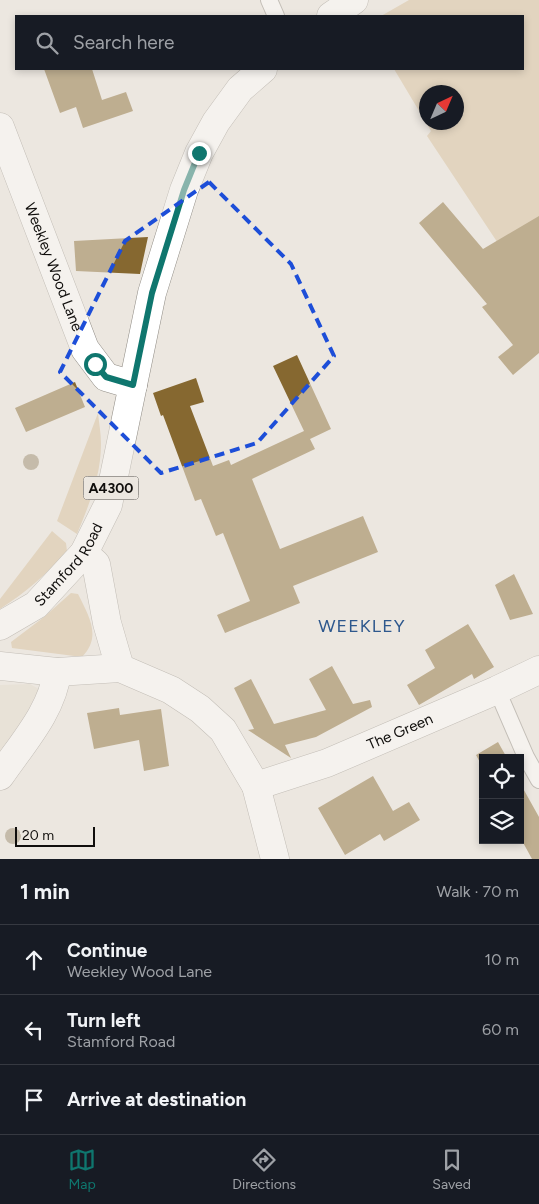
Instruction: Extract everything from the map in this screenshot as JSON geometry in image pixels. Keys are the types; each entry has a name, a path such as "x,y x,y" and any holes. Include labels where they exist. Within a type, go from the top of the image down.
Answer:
{"street":[{"path":"332,15 354,0"},
{"name":"Stamford Road","path":"0,626 36,605 84,553 108,505 152,293 184,190 199,153 216,122 235,96 262,70"},
{"name":"Weekley Wood Lane","path":"0,127 85,349 106,377 133,385"},
{"path":"84,553 96,564 107,622 120,668"},
{"path":"0,666 57,672 120,668 171,690 200,709 223,730 256,786 275,859"},
{"name":"The Green","path":"256,786 327,763 539,670"},
{"path":"0,776 49,704 57,672"}],"lane":[{"path":"269,0 276,15"},
{"path":"497,690 526,756 539,780"}],"highlighted area":[{"path":"209,182 291,264 334,356 257,443 161,473 60,372 125,241"}],"shaded area":[{"path":"409,0 539,0 539,265 521,278 427,136 430,130 464,130 464,85 419,85 419,111 395,70 524,70 524,15 383,15"},
{"path":"98,413 101,444 97,479 77,534 57,521"},
{"path":"52,531 66,543 67,551 35,583 0,609 0,599"},
{"path":"71,593 78,594 92,626 91,642 82,657 12,648 11,642 44,617"},
{"path":"30,684 39,689 40,697 0,760 0,685"}],"building":[{"path":"44,70 92,70 102,100 126,92 133,111 83,128 76,107 60,113"},
{"path":"443,202 483,249 539,216 539,353 513,375 498,357 513,345 482,307 487,304 419,223"},
{"path":"148,237 140,274 76,271 74,241"},
{"path":"297,355 331,429 310,439 315,449 252,479 280,549 363,516 378,552 293,586 300,603 225,633 217,615 250,601 223,533 216,536 201,499 195,501 153,393 196,378 204,402 190,406 213,466 229,460 231,465 304,431 273,366"},
{"path":"75,382 85,407 26,432 15,408"},
{"path":"514,574 533,614 510,620 495,585"},
{"path":"468,624 494,667 474,679 472,674 419,705 407,685 435,668 425,650"},
{"path":"332,666 353,704 370,700 372,707 316,737 285,745 291,758 248,730 254,729 234,688 251,679 274,724 326,710 309,679"},
{"path":"119,708 120,715 161,709 169,766 144,771 139,740 94,749 87,713"},
{"path":"498,742 505,754 479,754 479,761 476,755"},
{"path":"373,776 393,811 409,802 420,820 384,841 380,834 345,855 318,808"},
{"path":"524,790 539,817 539,859 532,859 524,844"}],"district":[{"name":"WEEKLEY","path":"362,626"}],"route":[{"path":"95,364 106,377 133,385 152,293 184,190 199,153"}]}
